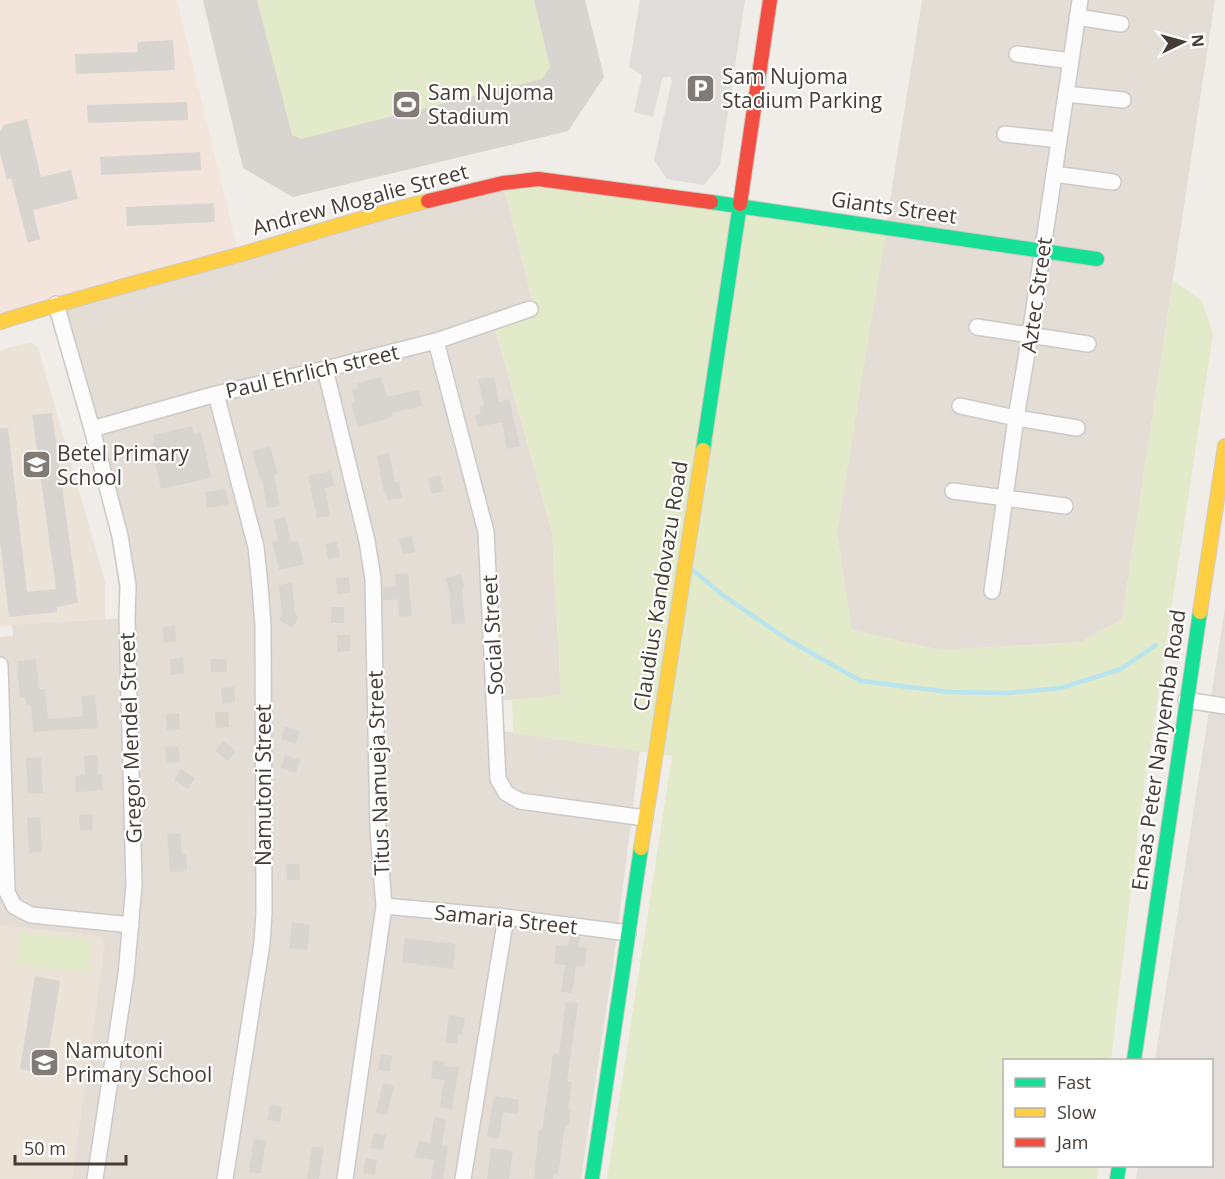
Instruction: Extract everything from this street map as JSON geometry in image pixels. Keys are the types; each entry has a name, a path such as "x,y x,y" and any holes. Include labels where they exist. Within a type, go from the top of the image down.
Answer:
{"street":[{"name":"Claudius Kandovazu Road","path":"592,1179 770,0"},
{"name":"Aztec Street","path":"992,591 1080,0"},
{"path":"1077,18 1121,24"},
{"path":"1017,54 1071,61"},
{"path":"1066,94 1123,100"},
{"path":"1005,134 1059,140"},
{"path":"1054,174 1113,182"},
{"name":"Andrew Mogalie Street","path":"0,322 56,304 239,255 397,208 511,182 538,179 559,181 739,207"},
{"name":"Giants Street","path":"739,207 887,227 1096,260"},
{"name":"Gregor Mendel Street","path":"56,304 120,536 128,586 126,618 134,876 124,986 95,1179"},
{"name":"Paul Ehrlich street","path":"92,429 216,394 436,341 530,309"},
{"path":"977,327 1088,344"},
{"name":"Social Street","path":"436,341 486,532 498,778 506,793 520,801 645,818"},
{"name":"Titus Namueja Street","path":"325,369 367,541 373,579 378,823 384,906 345,1179"},
{"name":"Namutoni Street","path":"216,394 256,547 263,637 264,913 262,943 225,1179"},
{"path":"960,406 1077,428"},
{"name":"Eneas Peter Nanyemba Road","path":"1134,1059 1225,446"},
{"path":"952,491 1065,506"},
{"path":"0,665 9,899 14,906 31,915 131,926"},
{"path":"1186,700 1225,706"},
{"name":"Samaria Street","path":"384,906 506,917 628,933"},
{"path":"464,1179 506,917"}],"shaded area":[{"path":"0,0 177,0 238,251 0,315"},
{"name":"Sam Nujoma Stadium Parking","path":"640,0 745,0 720,165 704,185 667,179 654,160 671,77 664,77 662,80 653,117 634,112 642,75 629,67"},
{"path":"922,0 1215,0 1122,619 1082,642 940,650 851,630 837,532"},
{"path":"503,183 535,311 494,324 552,532 561,696 496,701 496,730 640,751 615,951 581,1179 0,1179 0,637 13,636 12,625 126,618 128,586 56,304"},
{"name":"Betel Primary School","path":"31,342 38,348 105,581 105,619 0,626 0,350"},
{"path":"1225,607 1225,1179 1136,1179 1138,1167 1213,1167 1213,1059 1155,1059"},
{"name":"Namutoni Primary School","path":"0,925 101,936 105,945 72,1179 0,1179"}],"green space":[{"name":"Sam Nujoma Stadium","path":"203,0 585,0 604,77 568,131 293,197 243,168"},
{"path":"503,183 887,227 837,532 852,630 940,650 1082,642 1122,619 1173,280 1202,301 1213,334 1140,815 1111,1059 1003,1059 1003,1167 1098,1167 1097,1179 607,1179 672,756 513,733 512,700 561,695 552,532 494,323 535,310"},
{"path":"20,932 92,940 88,973 16,965"}],"building":[{"path":"203,0 257,0 292,135 301,139 542,79 550,67 534,0 585,0 604,77 568,131 293,197 243,168"},
{"path":"173,40 175,70 76,74 75,54 138,52 137,42"},
{"path":"187,102 188,120 88,123 87,105"},
{"path":"27,119 41,177 71,170 78,199 33,210 40,239 28,243 11,178 7,180 0,153 0,132 4,125"},
{"path":"200,152 201,170 101,175 100,157"},
{"path":"214,203 215,222 127,226 126,207"},
{"path":"381,377 387,397 419,390 422,406 391,413 393,417 358,427 351,404 355,402 352,390 358,389 357,383"},
{"path":"494,377 499,402 509,399 520,446 507,449 502,422 478,427 475,415 481,414 479,407 484,405 478,379"},
{"path":"52,413 78,603 57,607 57,612 9,617 0,540 0,428 8,428 27,592 56,589 32,415"},
{"path":"192,426 194,434 201,432 211,478 161,489 151,443 155,442 153,435"},
{"path":"270,446 278,474 274,475 280,506 267,508 262,479 260,479 252,451"},
{"path":"389,453 395,482 399,482 402,498 388,500 386,492 384,493 377,456"},
{"path":"331,471 334,486 325,488 330,516 317,518 308,476"},
{"path":"440,475 444,491 431,494 428,478"},
{"path":"226,489 229,504 207,508 205,492"},
{"path":"286,517 291,542 298,541 304,564 279,570 272,542 278,541 274,520"},
{"path":"412,536 415,552 403,554 399,539"},
{"path":"337,541 340,557 328,559 325,544"},
{"path":"408,573 412,616 399,617 398,599 383,600 383,587 396,586 395,574"},
{"path":"461,574 464,587 462,587 465,623 452,624 449,590 445,578"},
{"path":"349,577 350,593 337,594 336,578"},
{"path":"292,583 295,614 299,617 293,628 279,620 282,614 279,585"},
{"path":"331,607 344,607 344,623 331,623"},
{"path":"175,626 176,642 164,643 162,627"},
{"path":"337,635 350,635 350,651 337,652"},
{"path":"183,658 184,674 171,675 170,659"},
{"path":"36,659 39,689 45,689 48,719 83,716 82,696 95,695 98,728 33,732 31,705 26,705 26,697 20,698 17,661"},
{"path":"210,659 226,659 227,672 211,672"},
{"path":"234,687 235,703 222,704 221,688"},
{"path":"215,712 228,712 229,727 216,728"},
{"path":"179,713 180,729 167,730 166,714"},
{"path":"285,726 300,732 296,744 281,739"},
{"path":"223,741 236,751 228,761 215,751"},
{"path":"178,746 180,762 167,763 165,747"},
{"path":"97,755 98,774 102,774 103,790 76,792 75,776 85,775 84,756"},
{"path":"285,755 300,760 296,773 281,768"},
{"path":"41,757 43,793 28,794 26,758"},
{"path":"181,769 195,778 188,789 174,780"},
{"path":"92,814 93,830 80,830 79,815"},
{"path":"40,817 42,852 29,853 27,818"},
{"path":"180,833 182,855 186,854 187,871 170,872 167,834"},
{"path":"286,864 299,864 300,880 287,880"},
{"path":"292,922 310,925 307,950 289,948"},
{"path":"570,935 580,937 579,947 587,948 585,967 576,966 572,993 561,992 565,965 554,964 556,945 568,946"},
{"path":"405,938 456,944 453,969 402,962"},
{"path":"35,976 60,981 45,1074 20,1069"},
{"path":"566,1002 578,1003 567,1081 572,1082 568,1109 571,1109 569,1125 565,1125 558,1175 553,1174 553,1179 534,1179 539,1130 542,1131 553,1053 559,1054"},
{"path":"449,1015 465,1018 462,1035 458,1035 457,1044 445,1042"},
{"path":"381,1054 392,1056 390,1071 378,1070"},
{"path":"433,1060 445,1062 444,1066 459,1067 452,1109 440,1107 444,1080 431,1078"},
{"path":"383,1083 394,1086 387,1115 376,1113"},
{"path":"494,1096 519,1100 517,1114 503,1112 499,1139 487,1137"},
{"path":"270,1105 282,1107 280,1122 268,1120"},
{"path":"434,1117 446,1119 442,1145 448,1146 443,1179 431,1179 434,1160 415,1157 418,1141 430,1143"},
{"path":"374,1133 386,1135 383,1150 371,1148"},
{"path":"254,1139 266,1141 261,1173 249,1172"},
{"path":"312,1146 324,1148 319,1179 307,1179"},
{"path":"491,1148 513,1151 509,1179 487,1179"},
{"path":"366,1158 377,1160 375,1175 363,1173"}],"waterway":[{"path":"694,571 724,596 790,641 861,681 949,692 1008,693 1061,688 1121,669 1156,645"}],"traffic: fast":[{"path":"711,202 1097,259"},
{"path":"703,450 740,204"},
{"path":"1134,1059 1200,612"},
{"path":"592,1179 641,848"},
{"path":"1117,1179 1119,1167"}],"traffic: slow":[{"path":"0,322 428,201"},
{"path":"1200,612 1225,446"},
{"path":"641,848 703,450"}],"traffic: jam":[{"path":"740,204 770,0"},
{"path":"428,201 503,183 538,179 711,202"}],"place":[{"name":"Sam Nujoma Stadium Parking","path":"701,88"},
{"name":"Sam Nujoma Stadium","path":"407,104"},
{"name":"Betel Primary School","path":"36,465"},
{"name":"Namutoni Primary School","path":"44,1062"}]}
